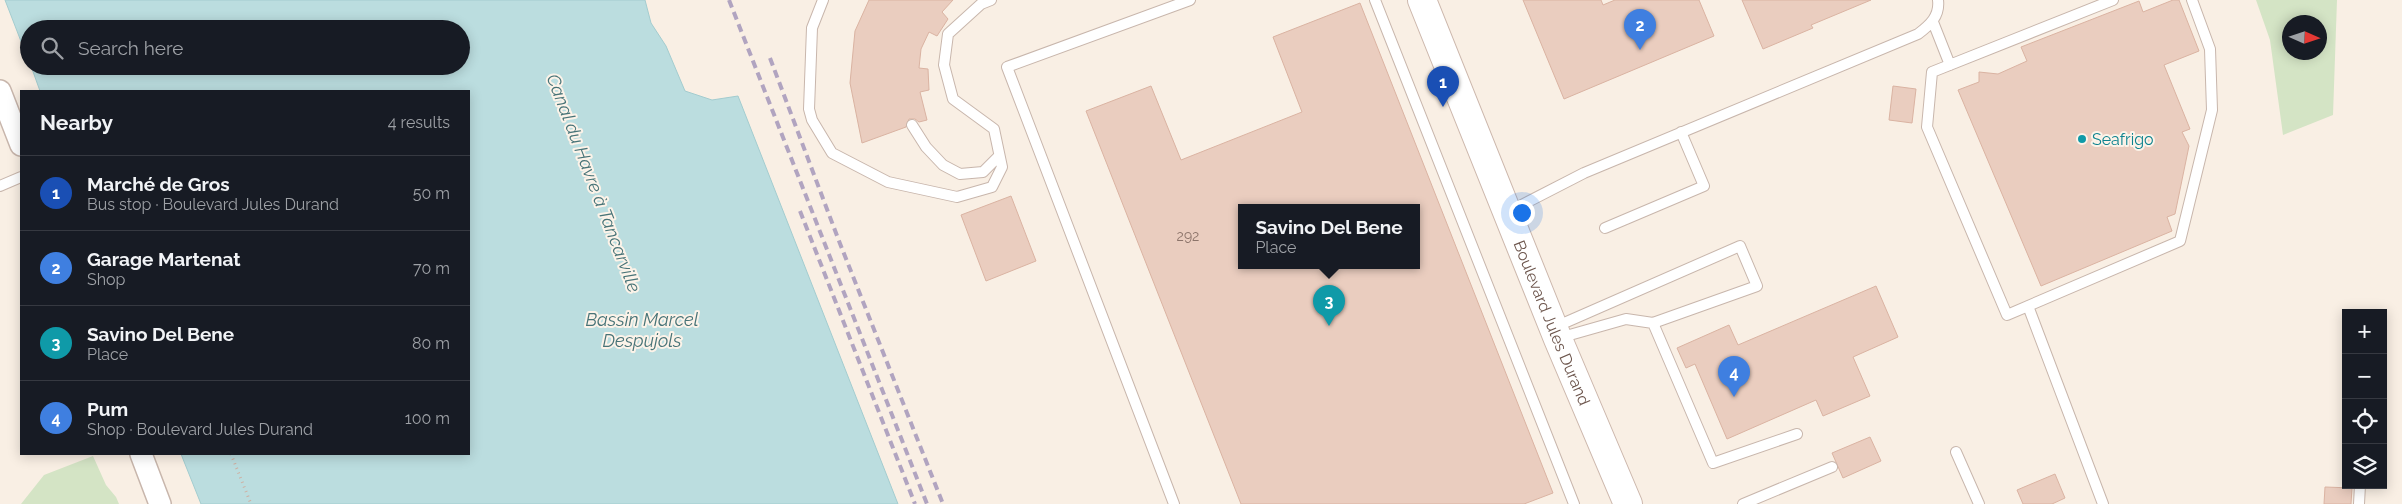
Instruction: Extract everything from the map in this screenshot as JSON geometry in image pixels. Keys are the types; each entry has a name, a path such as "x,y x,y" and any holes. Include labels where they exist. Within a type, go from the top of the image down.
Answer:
{"main road":[{"name":"Boulevard Jules Durand","path":"1422,0 1556,333 1628,504"}],"street":[{"path":"0,91 20,142"},
{"path":"141,455 160,504"}],"lane":[{"path":"823,0 812,28 809,109 812,120 832,153 888,182 956,197 992,187 1002,167 994,129 953,99 944,65 948,34 981,4 990,0"},
{"path":"1174,504 1007,67 1190,0"},
{"path":"1375,0 1574,504"},
{"path":"1507,212 1584,173 1918,34 1933,22 1938,0"},
{"path":"2113,0 1932,72 1927,127 2007,315 2180,240 2212,110 2210,49 2192,0"},
{"path":"1933,22 1950,65"},
{"path":"912,125 926,147 943,165 960,174 983,172 999,156"},
{"path":"1605,228 1704,186 1681,132"},
{"path":"0,186 20,177"},
{"path":"1740,246 1757,286 1653,323 1626,320 1556,333 1740,246"},
{"path":"2028,306 2103,504"},
{"path":"1653,323 1713,463 1797,434"},
{"path":"1956,452 1979,504"},
{"path":"1743,504 1832,468"},
{"path":"2359,504 2360,489"}],"path":[{"path":"231,455 251,504"}],"green space":[{"path":"2256,0 2337,0 2333,115 2283,135 2270,40"},
{"path":"93,456 106,485 119,504 21,504 44,475"}],"water":[{"name":"Bassin Marcel Despujols","path":"5,0 645,0 651,23 666,46 685,91 712,100 738,96 898,504 201,504 181,455 470,455 470,90 40,90 34,75 470,75 470,20 20,20 20,39"}],"building":[{"path":"869,0 953,0 942,12 948,19 937,36 929,32 921,49 919,68 928,69 929,90 920,92 927,120 919,122 915,119 909,119 906,127 862,143 850,83 855,31"},
{"path":"1523,0 1601,0 1603,5 1615,0 1699,0 1714,36 1564,99"},
{"path":"1742,0 1871,0 1811,25 1813,28 1763,49"},
{"name":"Seafrigo","path":"2173,0 2179,0 2199,51 2164,65 2190,129 2182,132 2189,146 2175,214 2167,217 2172,231 2041,286 1958,90 1979,82 1979,72 1998,74 2027,61 2021,47 2139,1 2143,12"},
{"path":"1360,3 1553,493 1524,504 1241,504 1086,111 1151,86 1181,160 1302,112 1273,37"},
{"path":"1893,86 1916,89 1912,123 1889,120"},
{"path":"1011,196 1036,261 986,281 961,215"},
{"path":"1876,286 1898,337 1853,357 1870,396 1823,416 1816,400 1727,439 1695,364 1686,368 1677,348 1729,325 1738,345"},
{"path":"1870,437 1881,461 1843,478 1832,453"},
{"path":"2055,474 2065,498 2052,504 2023,504 2017,490"},
{"path":"2325,487 2352,489 2351,504 2324,504"}],"railway":[{"path":"729,0 927,504"},
{"path":"770,58 839,241 943,504"},
{"path":"800,211 915,504"}],"place":[{"name":"Garage Martenat","path":"1640,50"},
{"name":"Marché de Gros","path":"1443,107"},
{"name":"Seafrigo","path":"2082,139"},
{"name":"Savino Del Bene","path":"1329,326"},
{"name":"Pum","path":"1734,397"}],"water label":[{"name":"Canal du Havre à Tancarville","path":"594,183"}]}
